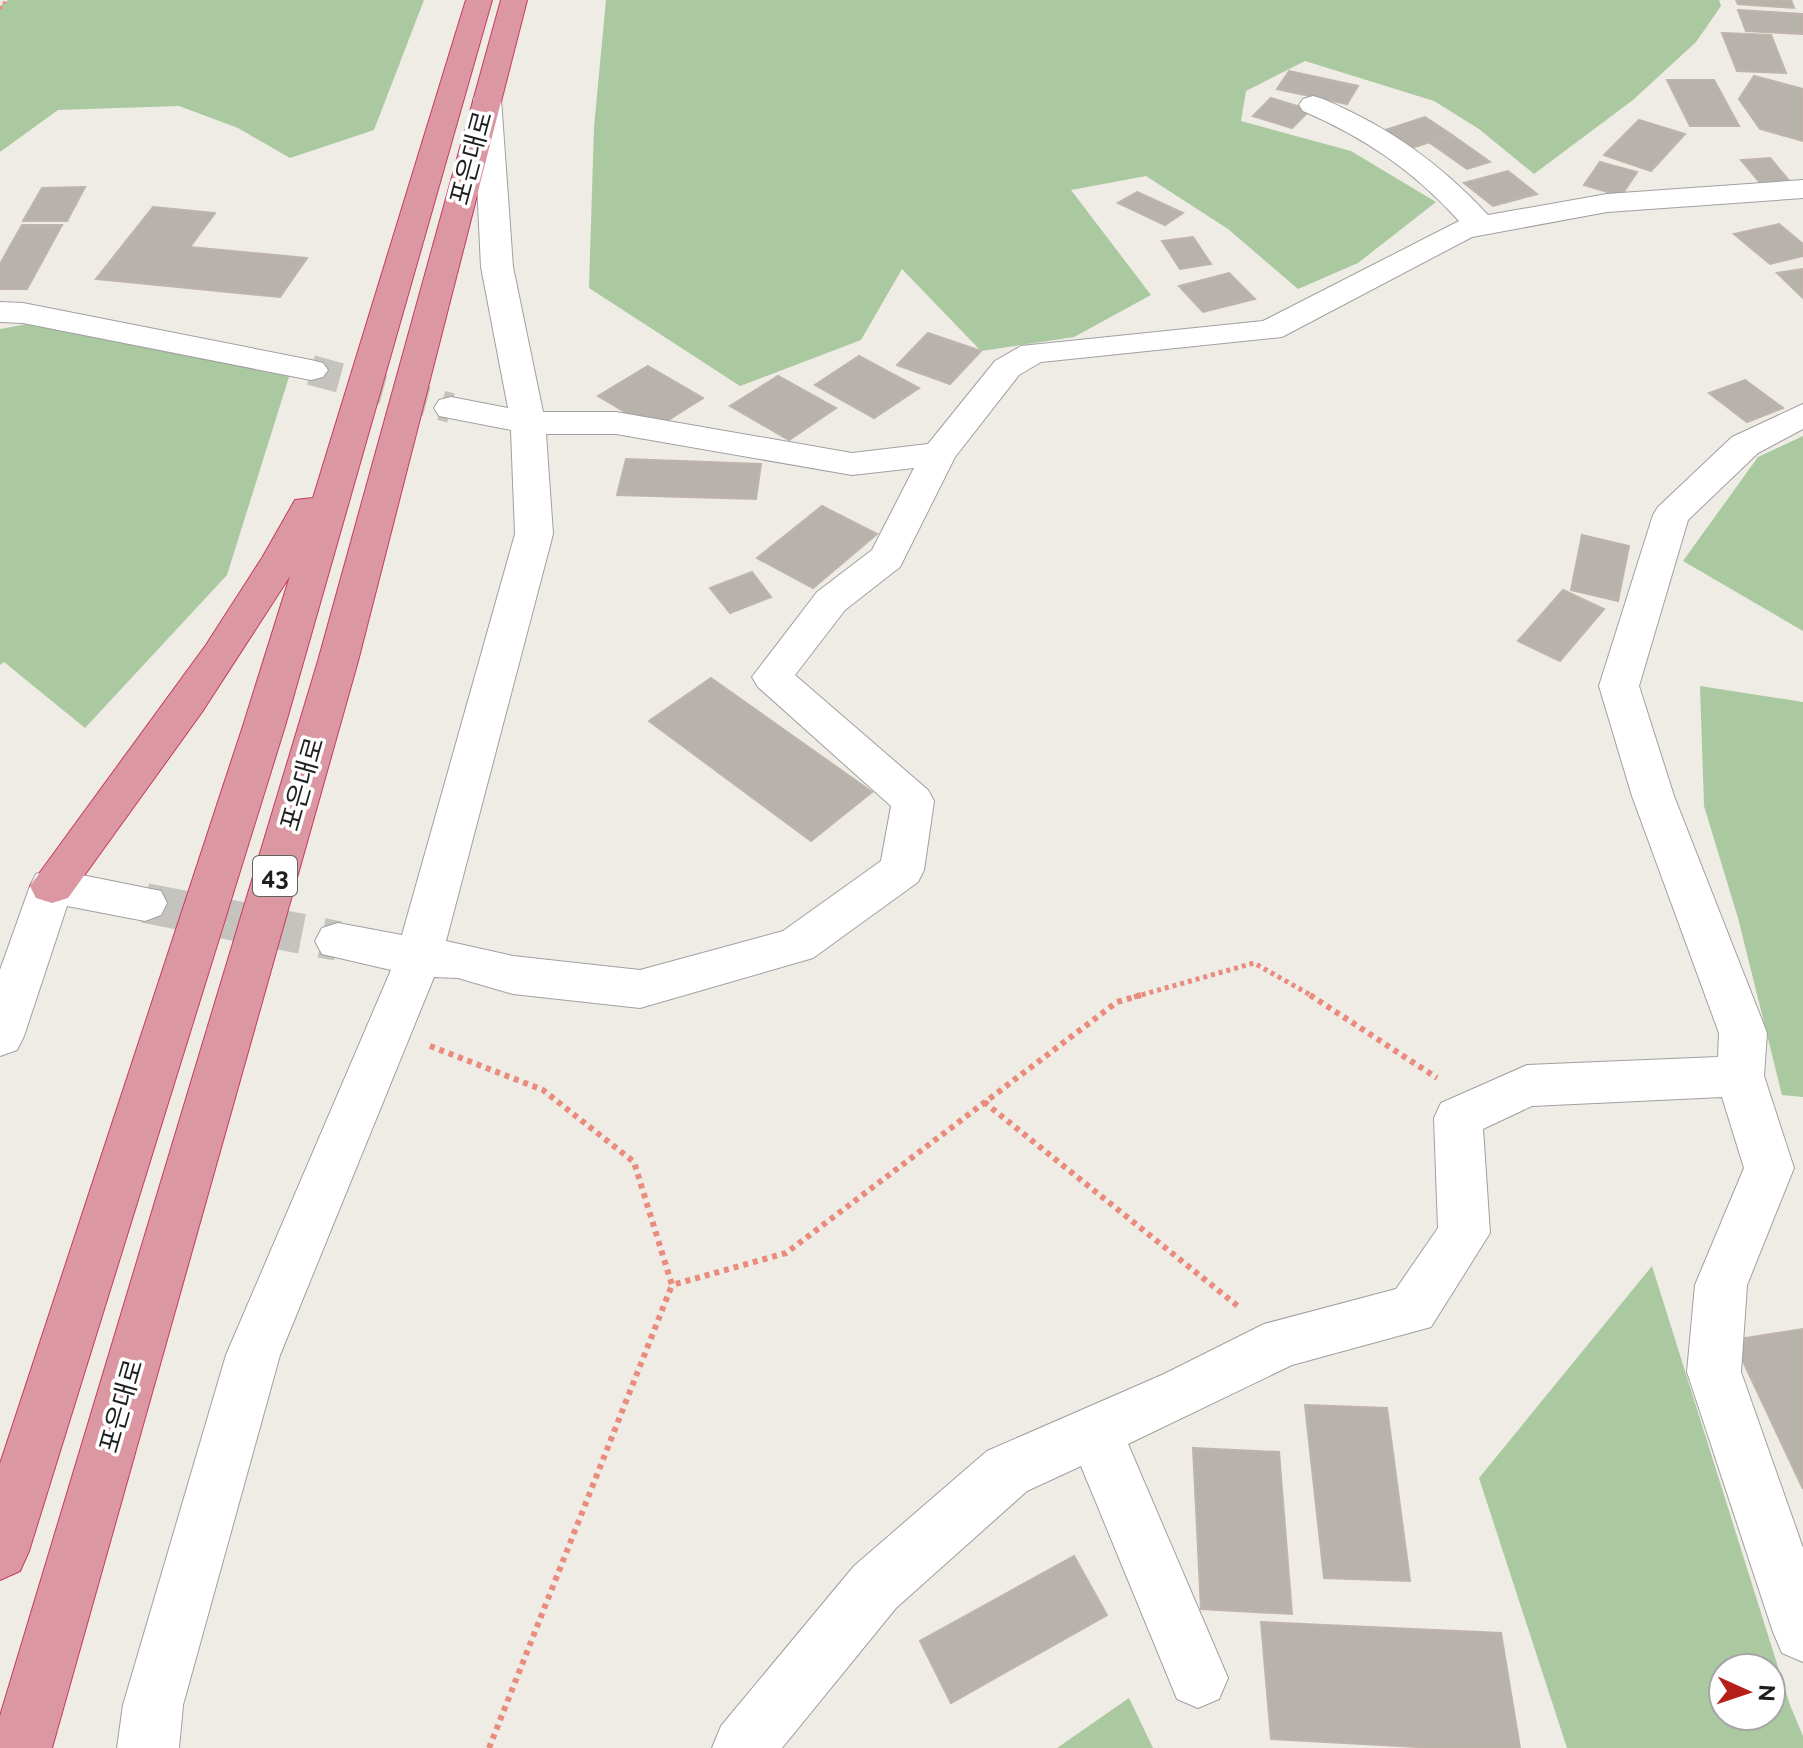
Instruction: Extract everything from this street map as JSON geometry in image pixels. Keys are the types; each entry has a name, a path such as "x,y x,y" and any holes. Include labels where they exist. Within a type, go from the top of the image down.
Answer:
{"highway":[{"name":"포은대로","path":"0,1551 264,726 352,420 479,0"},
{"name":"포은대로","path":"21,1748 338,661 514,0"},
{"path":"52,886 214,661 290,544 352,420"}],"street":[{"path":"148,1748 153,1705 253,1355 419,957 534,534 528,423 497,267 487,99"},
{"path":"1313,105 1355,122 1407,152 1449,190 1481,226"},
{"path":"338,941 419,957 458,960 513,975 640,989 797,945 902,870 913,801 772,677 831,601 887,558 939,454 1007,368 1033,353 1270,330 1463,229 1607,203 1803,189"},
{"path":"0,312 23,313 311,370"},
{"path":"451,408 528,423 616,423 852,464 939,454"},
{"path":"1803,415 1745,445 1671,515 1619,686 1653,796 1743,1033 1740,1076 1786,1164 1721,1285 1714,1372 1803,1632"},
{"path":"0,1036 52,886 145,903"},
{"path":"743,1748 875,1587 1007,1471 1283,1342 1412,1310 1464,1233 1458,1118 1527,1086 1740,1076"},
{"path":"1095,1432 1198,1678"}],"path":[{"path":"0,9 6,0"},
{"path":"672,1285 786,1253 1117,1002 1254,963 1343,1014 1481,1107"},
{"path":"390,1031 543,1090 634,1162 672,1285 489,1748"},
{"path":"984,1102 1283,1342"}],"green space":[{"path":"8,0 424,0 374,130 290,158 238,128 179,106 58,110 0,152 0,6"},
{"path":"606,0 1719,0 1721,6 1696,42 1633,100 1534,174 1479,129 1434,101 1305,61 1246,91 1241,121 1351,151 1436,202 1358,263 1298,289 1228,229 1146,176 1071,190 1151,295 1074,337 981,351 902,269 861,340 740,386 589,288 594,127"},
{"path":"76,315 294,361 227,575 85,728 4,662 0,665 0,329"},
{"path":"1803,436 1803,631 1683,561 1758,457"},
{"path":"1700,686 1803,702 1803,1097 1782,1095 1738,918 1704,806"},
{"path":"1652,1266 1773,1652 1707,1652 1707,1732 1787,1732 1787,1695 1803,1736 1803,1748 1567,1748 1479,1478"},
{"path":"1129,1698 1153,1748 1057,1748"}],"building":[{"path":"1736,0 1791,0 1794,8 1738,4"},
{"path":"1738,10 1803,14 1803,34 1746,31"},
{"path":"1722,33 1771,35 1786,73 1737,71"},
{"path":"1289,71 1358,86 1347,104 1277,89"},
{"path":"1754,76 1803,89 1803,141 1760,129 1739,99"},
{"path":"1667,80 1714,80 1739,126 1690,126"},
{"path":"1271,98 1310,110 1292,128 1253,116"},
{"path":"1425,117 1452,135 1412,148 1385,130"},
{"path":"1639,120 1685,134 1651,171 1604,155"},
{"path":"1452,135 1490,162 1467,169 1429,142"},
{"path":"1770,158 1791,183 1762,185 1741,160"},
{"path":"1600,162 1637,172 1621,196 1584,185"},
{"path":"1508,171 1537,194 1493,206 1464,183"},
{"path":"85,187 67,221 23,221 42,188"},
{"path":"1137,192 1183,213 1165,225 1118,203"},
{"path":"153,207 215,213 190,247 307,258 280,297 96,279"},
{"path":"1779,224 1803,244 1803,256 1770,264 1734,234"},
{"path":"22,225 62,225 27,289 0,289 0,264"},
{"path":"1193,237 1211,264 1180,269 1162,241"},
{"path":"1803,269 1803,298 1777,273"},
{"path":"1229,273 1255,299 1203,312 1179,286"},
{"path":"928,333 981,351 950,384 897,365"},
{"path":"859,356 919,388 874,418 815,385"},
{"path":"648,366 703,398 654,429 598,396"},
{"path":"778,376 836,408 789,440 730,406"},
{"path":"1745,380 1783,408 1747,422 1709,393"},
{"path":"626,459 761,464 756,499 617,495"},
{"path":"822,506 877,534 813,588 757,558"},
{"path":"1582,535 1629,546 1618,601 1571,590"},
{"path":"752,572 771,597 730,613 710,588"},
{"path":"1563,590 1604,609 1560,661 1518,641"},
{"path":"711,678 872,792 811,841 649,721"},
{"path":"1803,1329 1803,1489 1733,1340"},
{"path":"1305,1405 1387,1408 1410,1581 1324,1578"},
{"path":"1193,1448 1279,1452 1292,1614 1201,1609"},
{"path":"1074,1556 1107,1615 951,1703 920,1641"},
{"path":"1261,1622 1501,1633 1520,1748 1436,1748 1271,1739"}],"tunnel":[{"path":"311,370 451,408"},
{"path":"145,903 338,941"}]}
